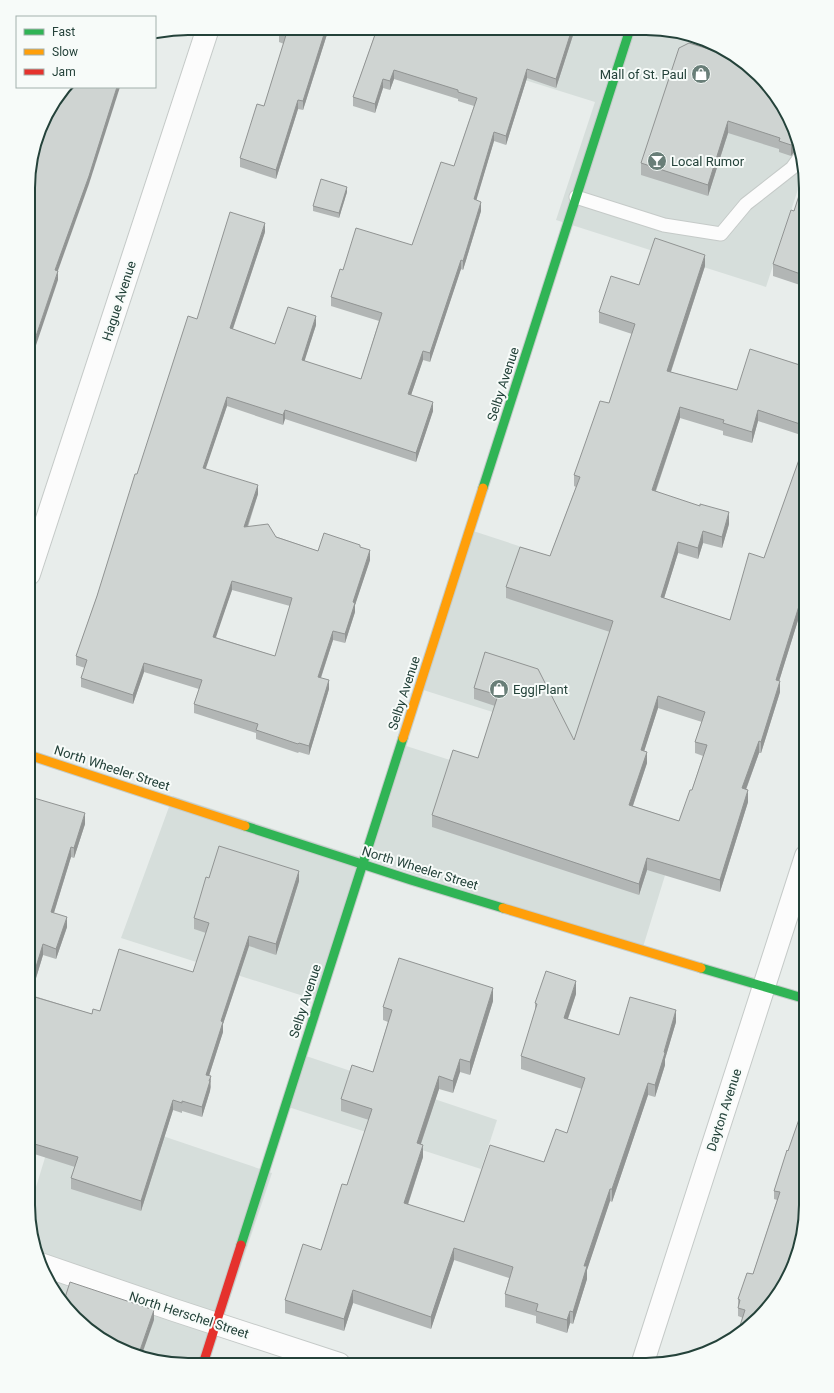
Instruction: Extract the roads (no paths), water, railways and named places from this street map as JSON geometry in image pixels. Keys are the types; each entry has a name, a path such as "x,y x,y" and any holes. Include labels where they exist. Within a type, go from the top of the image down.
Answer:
{"street":[{"name":"Hague Avenue","path":"35,556 206,35"},
{"name":"Selby Avenue","path":"205,1358 628,35"},
{"name":"North Wheeler Street","path":"35,757 411,880 799,997"},
{"name":"Dayton Avenue","path":"644,1358 799,877"},
{"name":"North Herschel Street","path":"48,1267 321,1358"}],"lane":[{"path":"576,197 664,225 721,234 746,204 792,168 797,162"}],"place":[{"name":"Mall of St. Paul","path":"701,74"},
{"name":"Local Rumor","path":"657,161"},
{"name":"Egg|Plant","path":"499,689"}]}
